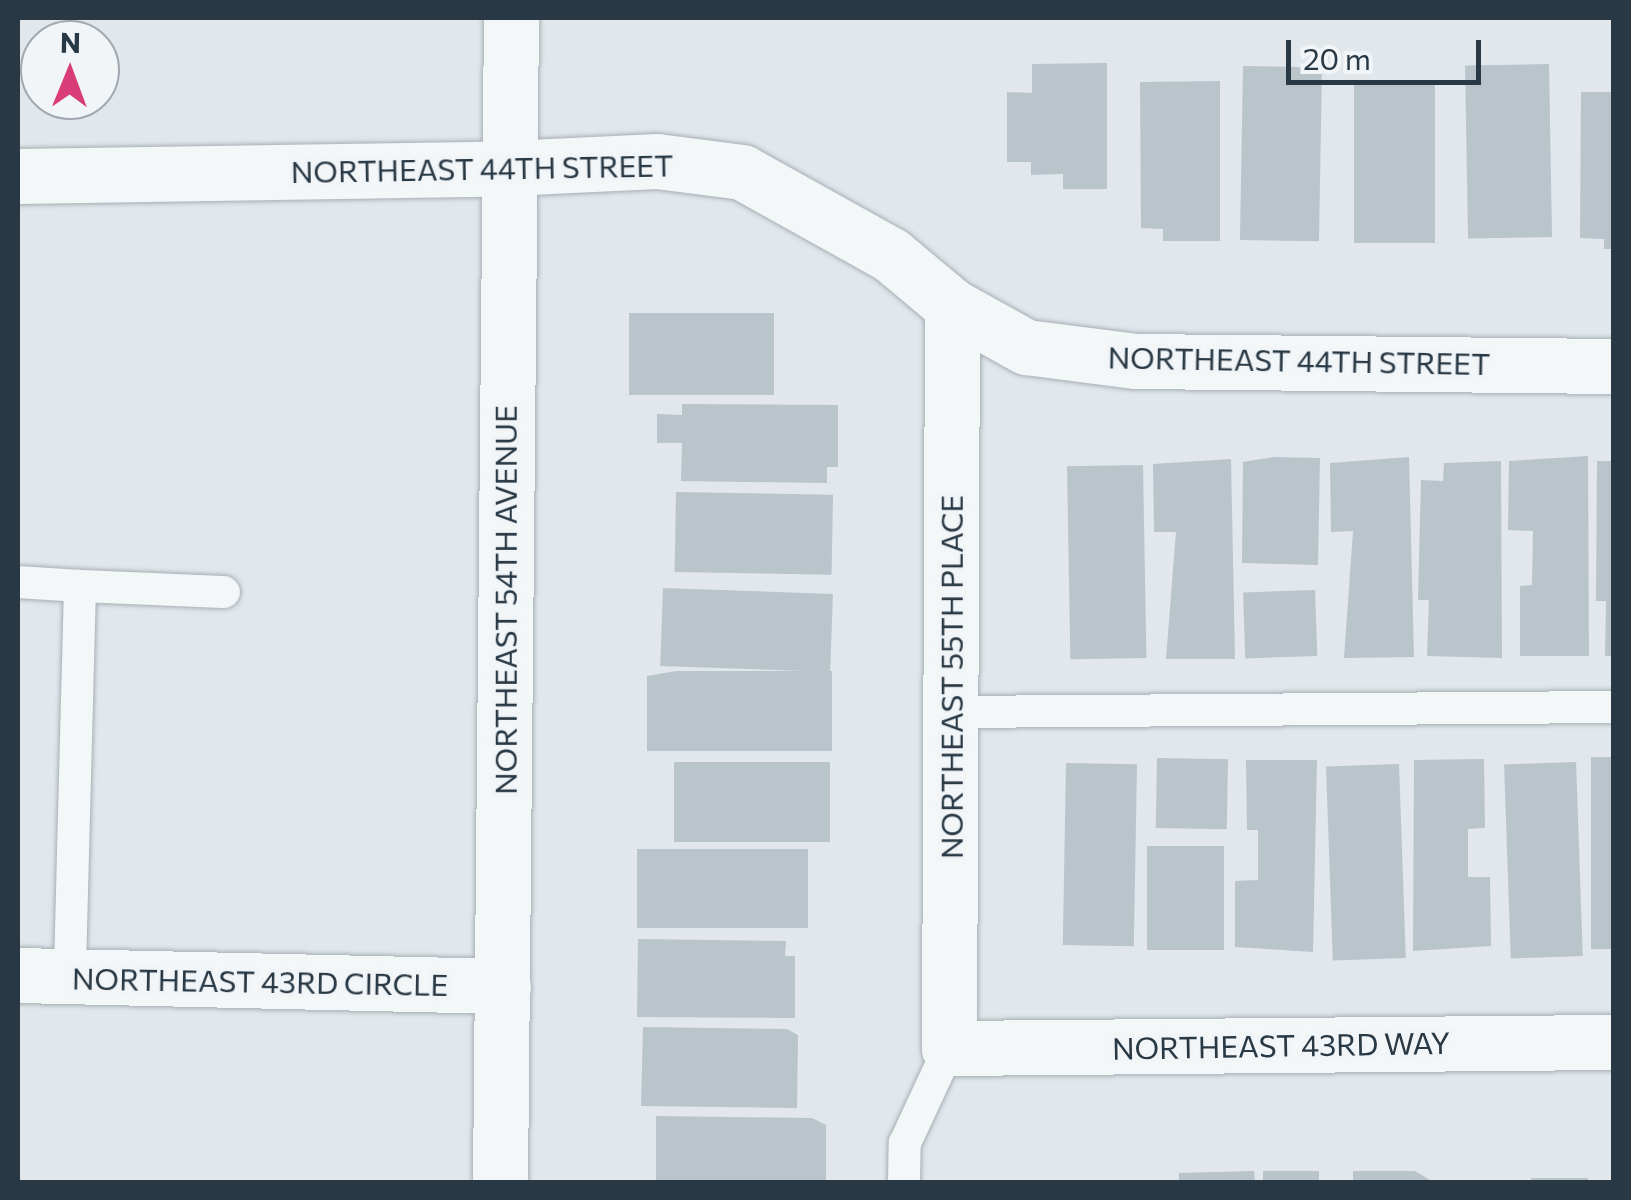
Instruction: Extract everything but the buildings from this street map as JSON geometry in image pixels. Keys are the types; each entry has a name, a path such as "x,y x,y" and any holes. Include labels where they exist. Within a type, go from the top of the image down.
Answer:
{"street":[{"name":"NORTHEAST 54TH AVENUE","path":"500,1182 512,18"},
{"name":"NORTHEAST 44TH STREET","path":"18,176 508,168 657,160 742,172 891,255 952,306 1026,347 1136,361 1614,366"},
{"name":"NORTHEAST 55TH PLACE","path":"950,1048 952,306"},
{"name":"NORTHEAST 43RD CIRCLE","path":"44,976 502,986"},
{"name":"NORTHEAST 43RD WAY","path":"950,1048 1614,1042"}],"lane":[{"path":"18,582 224,592"},
{"path":"44,976 80,586"},
{"path":"951,712 1614,707"},
{"path":"904,1182 904,1143 950,1048"}]}
